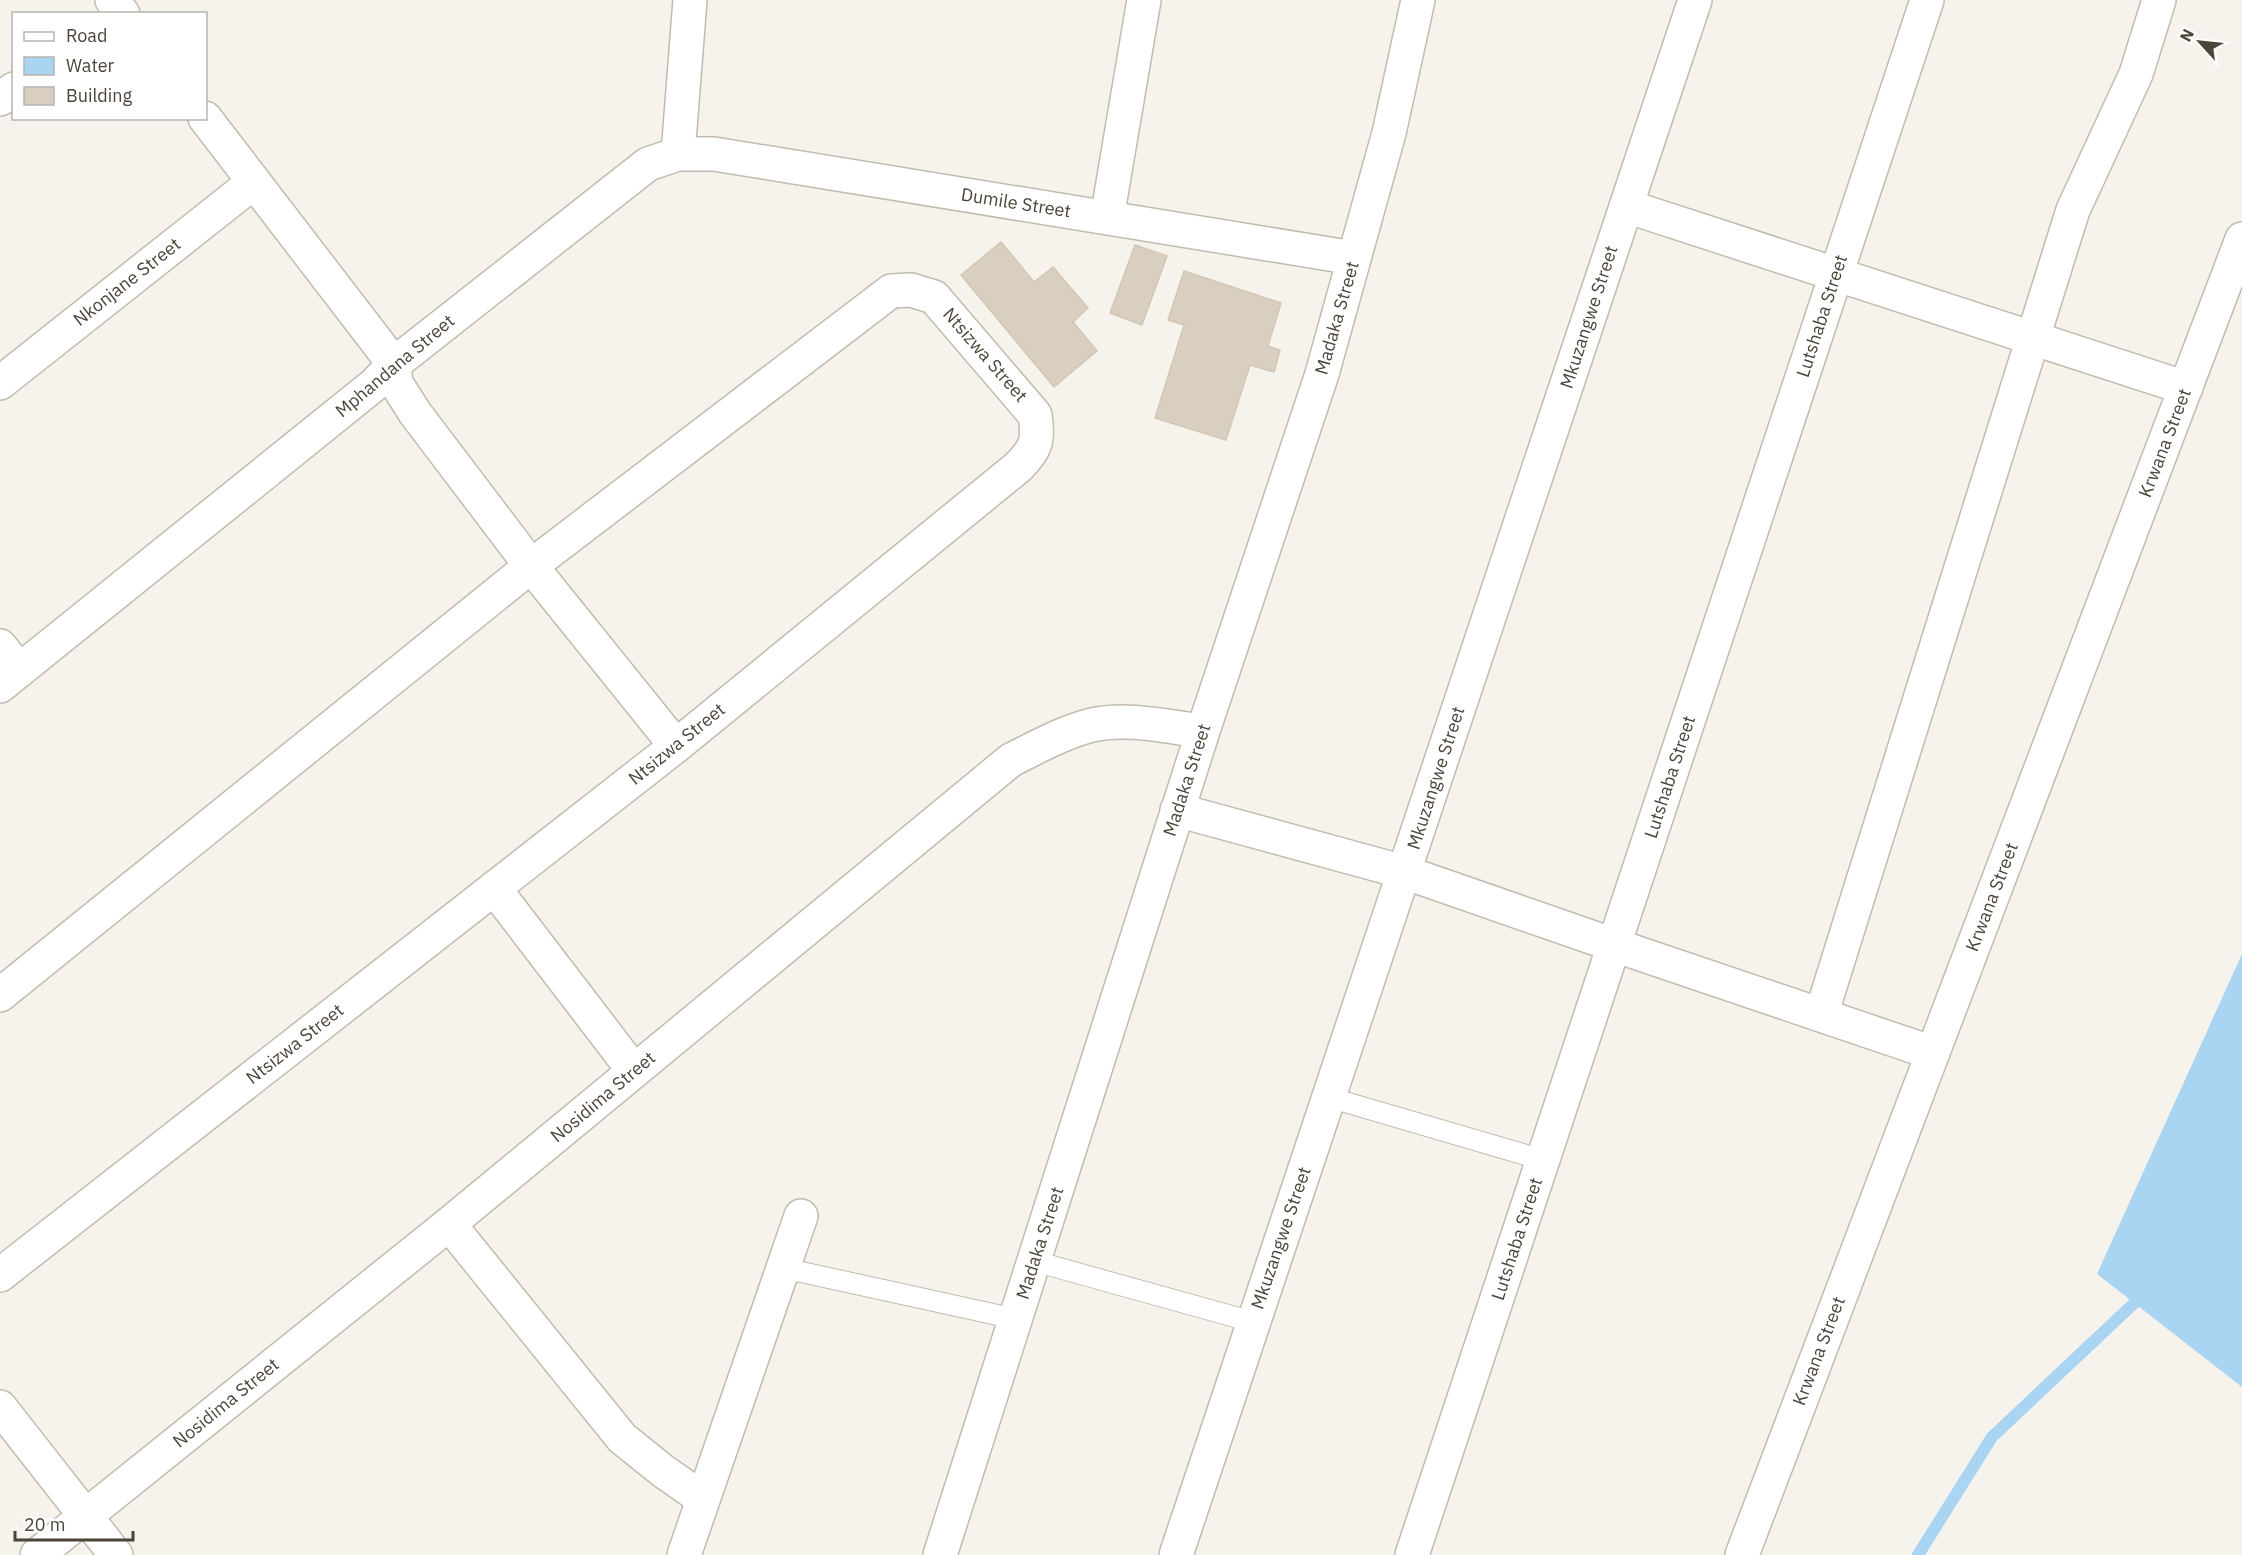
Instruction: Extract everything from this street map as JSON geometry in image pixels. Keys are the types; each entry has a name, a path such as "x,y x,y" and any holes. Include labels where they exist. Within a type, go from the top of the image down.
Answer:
{"street":[{"path":"678,154 690,0"},
{"path":"1107,218 1144,0"},
{"name":"Madaka Street","path":"940,1555 1177,810 1322,374 1389,133 1419,0"},
{"name":"Mkuzangwe Street","path":"1184,1553 1253,1322 1695,0"},
{"name":"Lutshaba Street","path":"1412,1555 1927,0"},
{"path":"1821,1015 2073,210 2136,74 2158,0"},
{"path":"207,120 394,364 396,383 415,413 531,566 676,746"},
{"name":"Dumile Street","path":"678,154 714,153 1354,258"},
{"name":"Mphandana Street","path":"6,667 375,384 394,364 648,164 678,154"},
{"name":"Nkonjane Street","path":"0,383 254,182"},
{"path":"1626,206 2186,388"},
{"name":"Krwana Street","path":"1742,1555 2242,239"},
{"name":"Ntsizwa Street","path":"0,995 531,566 891,291 911,290 934,297 1029,405 1035,416 1037,438 1035,448 1025,460 676,746 0,1275"},
{"name":"Nosidima Street","path":"37,1555 449,1224 1011,760 1052,740 1093,725 1128,723 1203,731"},
{"path":"1177,810 1404,872 1933,1053"},
{"path":"494,888 634,1071"},
{"path":"684,1555 801,1216"},
{"path":"449,1224 622,1438 703,1499"},
{"path":"0,1407 116,1555"}],"lane":[{"path":"1328,1097 1543,1160"},
{"path":"1035,1262 1253,1322"},
{"path":"783,1268 1016,1319"}],"water":[{"path":"2242,954 2242,1387 2097,1274"}],"building":[{"path":"1001,242 1034,282 1053,267 1088,308 1073,322 1097,351 1054,387 961,275"},
{"path":"1135,245 1167,256 1142,325 1110,313"},
{"path":"1184,271 1281,303 1268,346 1280,350 1274,372 1250,365 1226,440 1155,418 1184,325 1168,320"}],"waterway":[{"path":"1918,1555 1992,1437 2145,1293"}]}
